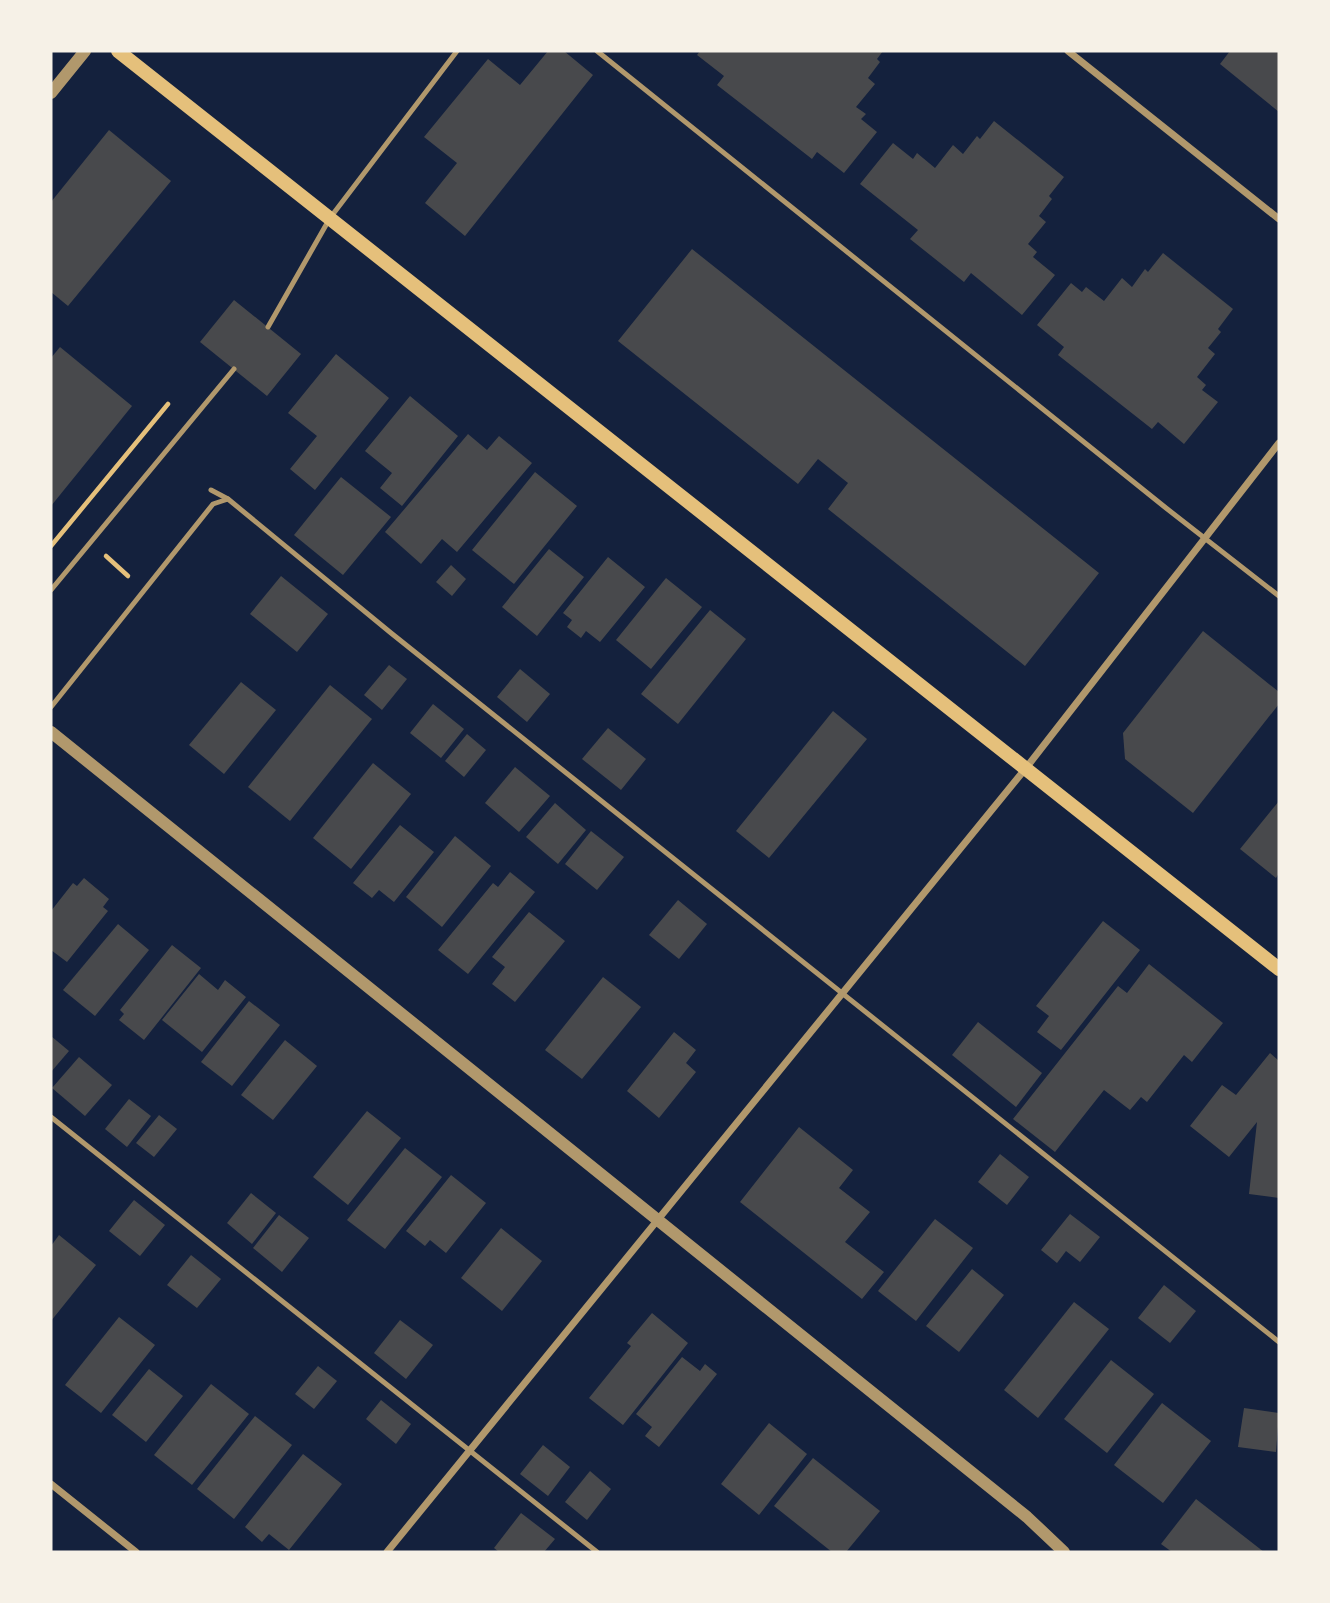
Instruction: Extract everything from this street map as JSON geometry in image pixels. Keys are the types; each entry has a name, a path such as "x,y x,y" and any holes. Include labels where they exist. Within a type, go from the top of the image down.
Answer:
{"main road":[{"path":"118,51 1279,969"}],"street":[{"path":"51,93 85,51"},
{"path":"1068,51 1279,219"},
{"path":"387,1552 1026,768 1279,443"},
{"path":"51,732 1027,1517 1064,1552"},
{"path":"51,1484 136,1552"}],"lane":[{"path":"268,327 330,218 457,51"},
{"path":"597,51 1279,596"},
{"path":"605,57 610,51"},
{"path":"51,590 234,369"},
{"path":"211,490 228,499 391,633 1279,1342"},
{"path":"51,707 213,504 228,499"},
{"path":"51,1117 597,1552"}],"path":[{"path":"51,546 168,404"}],"building":[{"path":"548,51 564,51 593,75 465,236 425,203 457,163 424,137 488,59 520,85"},
{"path":"700,51 883,51 877,59 880,62 868,78 875,84 856,107 866,114 861,119 877,132 844,173 817,152 812,159 717,85 724,76 697,55"},
{"path":"1230,51 1279,51 1279,112 1220,64"},
{"path":"994,121 1064,177 1049,196 1052,199 1039,216 1046,222 1028,244 1037,252 1033,257 1055,275 1022,315 971,273 964,282 910,239 918,230 860,184 893,143 913,159 917,153 935,168 953,145 963,154 977,136 980,139"},
{"path":"109,130 171,181 68,306 51,292 51,202"},
{"path":"692,249 1099,573 1025,666 828,509 848,483 818,459 798,484 618,341"},
{"path":"1163,253 1233,309 1218,329 1221,332 1208,348 1215,354 1197,377 1206,385 1202,390 1218,402 1184,444 1158,422 1152,429 1058,355 1064,347 1037,325 1071,283 1082,292 1086,287 1104,301 1122,278 1132,287 1145,269 1148,272"},
{"path":"234,300 301,354 267,396 200,342"},
{"path":"60,347 132,406 51,506 51,358"},
{"path":"336,354 389,398 315,490 290,469 317,436 288,413"},
{"path":"410,396 458,436 402,506 380,488 392,473 365,451"},
{"path":"468,434 487,450 499,436 532,463 457,552 442,539 421,564 385,532"},
{"path":"535,472 577,506 514,584 472,550"},
{"path":"341,477 391,517 343,575 294,535"},
{"path":"549,549 584,577 537,636 502,607"},
{"path":"608,557 645,587 600,642 586,631 581,638 567,627 572,620 563,613"},
{"path":"451,565 466,579 452,596 436,582"},
{"path":"281,576 328,614 297,652 250,614"},
{"path":"666,578 702,607 651,669 616,640"},
{"path":"710,610 746,639 678,724 641,694"},
{"path":"1203,631 1279,692 1279,704 1193,813 1125,759 1123,733"},
{"path":"389,665 407,679 382,710 364,695"},
{"path":"520,669 550,694 527,722 497,697"},
{"path":"241,682 276,710 224,774 189,745"},
{"path":"330,685 372,719 290,821 248,787"},
{"path":"433,704 464,729 441,758 410,733"},
{"path":"833,711 867,739 769,858 736,831"},
{"path":"608,728 646,759 621,790 582,759"},
{"path":"467,734 486,750 464,777 445,761"},
{"path":"373,763 411,794 351,869 313,838"},
{"path":"515,767 550,796 519,832 485,803"},
{"path":"1279,801 1279,873 1276,878 1240,849"},
{"path":"555,803 586,830 558,864 526,837"},
{"path":"400,825 434,852 394,902 379,890 372,898 353,883"},
{"path":"591,831 624,857 597,890 565,864"},
{"path":"455,836 491,866 442,927 406,897"},
{"path":"510,872 535,892 468,974 438,950 493,883 498,887"},
{"path":"84,878 109,899 103,907 108,911 67,962 51,950 51,911 73,883 77,886"},
{"path":"678,900 707,924 679,959 649,935"},
{"path":"529,912 565,941 515,1002 492,984 505,967 492,957"},
{"path":"1103,921 1140,950 1061,1050 1037,1032 1049,1016 1036,1006"},
{"path":"118,924 149,950 95,1016 63,990"},
{"path":"172,945 201,968 144,1040 119,1020 124,1014 120,1010"},
{"path":"1149,964 1223,1023 1192,1062 1184,1055 1147,1102 1141,1097 1130,1110 1104,1090 1055,1152 1013,1119 1118,986 1127,993"},
{"path":"199,974 218,990 225,980 246,997 202,1052 162,1020"},
{"path":"603,977 641,1007 582,1079 545,1050"},
{"path":"249,1001 280,1025 232,1086 201,1062"},
{"path":"978,1022 1042,1073 1016,1107 952,1055"},
{"path":"674,1032 696,1050 686,1063 696,1072 659,1118 627,1091"},
{"path":"51,1036 69,1051 51,1072"},
{"path":"285,1040 317,1066 273,1120 241,1095"},
{"path":"1270,1053 1279,1061 1279,1198 1249,1194 1257,1122 1229,1157 1190,1126 1222,1085 1236,1095"},
{"path":"79,1057 112,1085 85,1116 52,1088"},
{"path":"129,1099 151,1116 127,1147 105,1129"},
{"path":"367,1111 401,1138 348,1205 313,1177"},
{"path":"159,1115 177,1129 154,1157 136,1143"},
{"path":"799,1127 853,1170 839,1188 870,1212 845,1242 884,1272 862,1299 740,1202"},
{"path":"405,1148 442,1177 385,1249 347,1220"},
{"path":"1000,1154 1029,1177 1007,1205 978,1182"},
{"path":"451,1175 486,1203 446,1253 430,1240 425,1246 406,1231"},
{"path":"251,1193 276,1213 252,1244 227,1223"},
{"path":"134,1200 165,1225 140,1256 109,1231"},
{"path":"1070,1214 1100,1237 1080,1262 1066,1251 1057,1263 1041,1250"},
{"path":"279,1215 309,1238 282,1272 253,1248"},
{"path":"935,1219 973,1248 916,1321 878,1291"},
{"path":"501,1228 542,1261 502,1311 461,1278"},
{"path":"59,1235 96,1265 51,1321 51,1246"},
{"path":"191,1255 221,1279 197,1308 167,1285"},
{"path":"972,1269 1004,1295 959,1352 926,1326"},
{"path":"1164,1285 1196,1311 1170,1343 1138,1318"},
{"path":"1074,1302 1109,1329 1038,1418 1004,1390"},
{"path":"652,1313 688,1343 623,1425 589,1398 631,1346 627,1343"},
{"path":"119,1317 155,1345 101,1413 65,1385"},
{"path":"400,1320 433,1345 406,1379 374,1353"},
{"path":"682,1357 700,1371 705,1364 717,1374 659,1447 645,1436 652,1427 636,1414"},
{"path":"1111,1360 1154,1394 1107,1453 1064,1419"},
{"path":"318,1366 337,1381 314,1409 295,1394"},
{"path":"149,1369 183,1396 146,1442 112,1415"},
{"path":"211,1384 249,1414 192,1485 154,1455"},
{"path":"381,1400 411,1424 396,1444 366,1419"},
{"path":"1162,1403 1211,1441 1163,1503 1114,1465"},
{"path":"1244,1408 1279,1413 1276,1452 1238,1447"},
{"path":"255,1416 292,1445 234,1519 197,1489"},
{"path":"769,1423 807,1454 759,1515 721,1484"},
{"path":"543,1445 570,1467 548,1496 520,1474"},
{"path":"303,1454 342,1484 289,1550 269,1534 262,1542 245,1527"},
{"path":"813,1458 880,1511 846,1552 832,1552 774,1506"},
{"path":"590,1471 611,1489 587,1520 565,1502"},
{"path":"1196,1499 1264,1552 1172,1552 1161,1544"},
{"path":"521,1513 555,1539 544,1552 499,1552 494,1548"}]}
